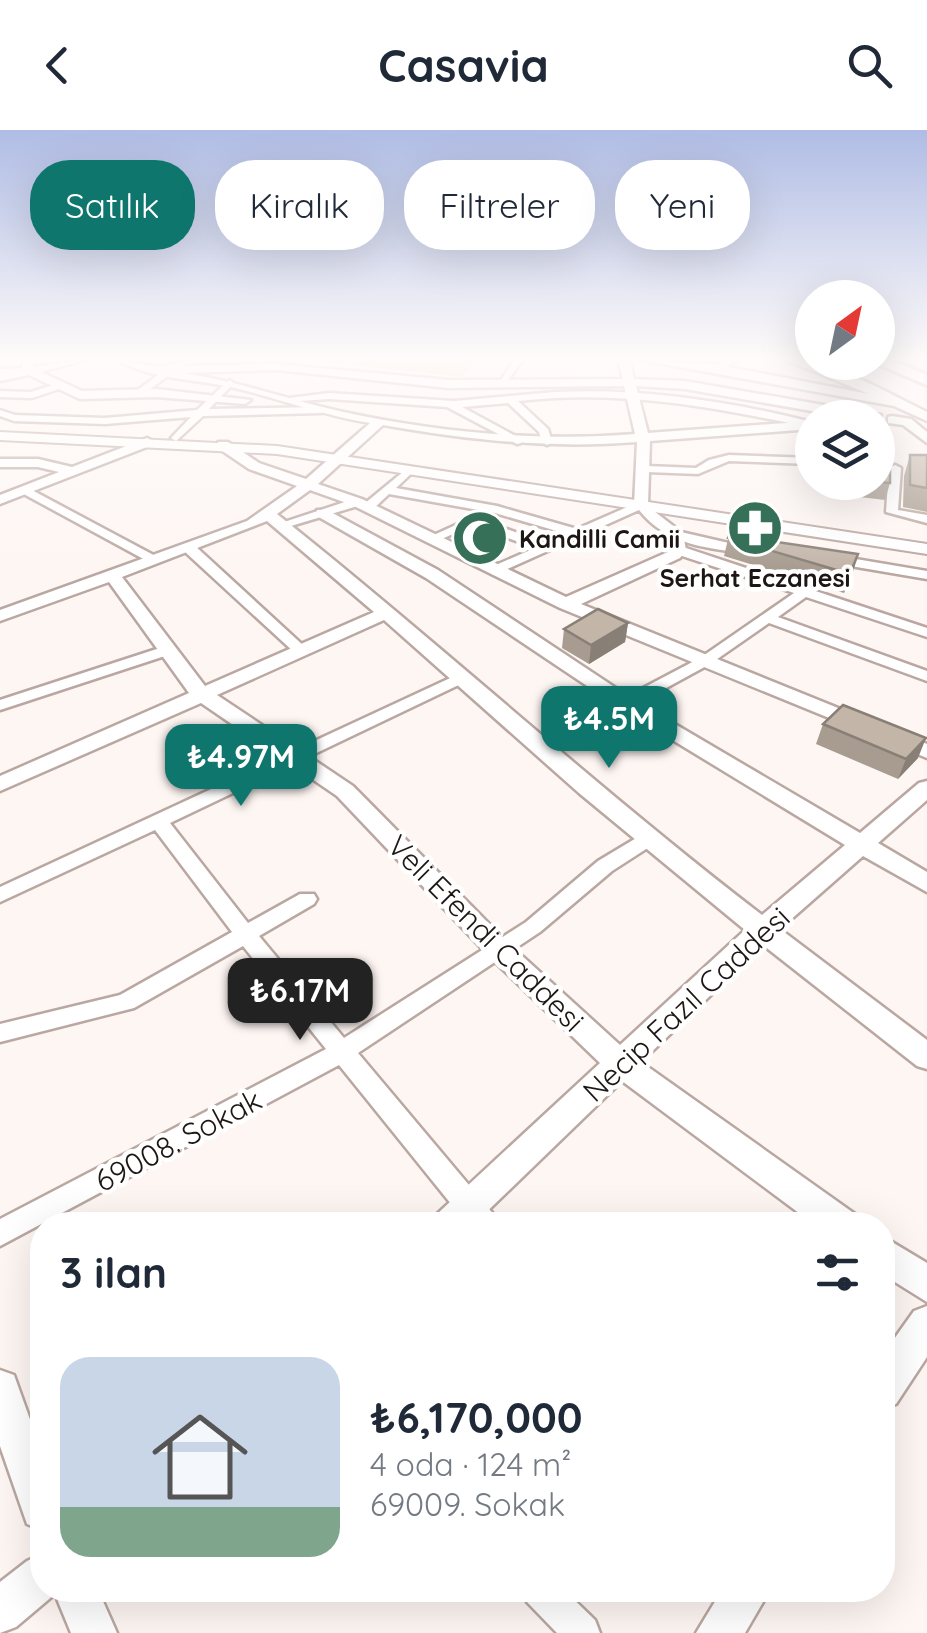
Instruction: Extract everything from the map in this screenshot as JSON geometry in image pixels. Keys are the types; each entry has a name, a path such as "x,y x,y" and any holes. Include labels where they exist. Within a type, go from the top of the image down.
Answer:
{"main road":[{"path":"0,434 272,444 409,470 642,502"},
{"path":"0,434 223,445 341,457 927,546"}],"street":[{"path":"176,438 184,430"},
{"path":"275,520 370,430"},
{"path":"443,430 547,442 738,430"},
{"path":"497,430 517,441"},
{"path":"543,430 547,442"},
{"path":"642,430 647,469 642,502 651,520 678,543 804,593 927,632"},
{"path":"0,500 147,442"},
{"path":"223,445 254,466 362,504 566,604 927,752"},
{"path":"647,469 698,471 730,458 795,460"},
{"path":"0,464 38,463 74,471"},
{"path":"895,468 911,470"},
{"path":"0,616 154,559 275,520 362,504 409,470"},
{"path":"24,490 154,559"},
{"path":"386,490 497,510 578,533"},
{"path":"893,500 892,512 927,519"},
{"path":"494,571 642,502"},
{"path":"431,538 497,510"},
{"path":"322,513 432,574 626,704 927,883"},
{"path":"275,520 388,612 541,749 762,930 927,1057"},
{"path":"473,521 547,548"},
{"path":"566,604 678,543 773,552"},
{"path":"189,548 300,650"},
{"path":"811,556 927,575"},
{"name":"Veli Efendi Caddesi","path":"112,575 200,693 346,791 498,950 622,1064 825,1212"},
{"path":"541,749 705,662 804,593"},
{"path":"0,784 388,612"},
{"path":"770,619 927,676"},
{"path":"0,705 166,651"},
{"path":"0,895 461,678"},
{"name":"Necip Fazıl Caddesi","path":"475,1212 762,930 927,788"},
{"path":"159,822 341,1052 461,1212"},
{"name":"69008. Sokak","path":"40,1212 180,1141 341,1052 534,927 605,866 650,838"},
{"path":"0,1033 126,1002 307,899"},
{"name":"69008. Sokak","path":"0,1232 30,1217"},
{"path":"895,1262 927,1284"},
{"path":"895,1371 927,1324"},
{"path":"0,1390 30,1475"},
{"path":"0,1611 30,1586"},
{"path":"80,1602 94,1633"},
{"path":"551,1602 582,1633"},
{"path":"719,1633 740,1602"}],"building":[{"path":"910,455 927,455 927,488 910,485"},
{"path":"729,535 858,554 850,574 728,538"},
{"path":"598,609 628,623 591,645 564,629"},
{"path":"843,705 926,738 906,759 823,724"}],"place":[{"name":"Serhat Eczanesi","path":"755,528"},
{"name":"Kandilli Camii","path":"480,538"}]}
